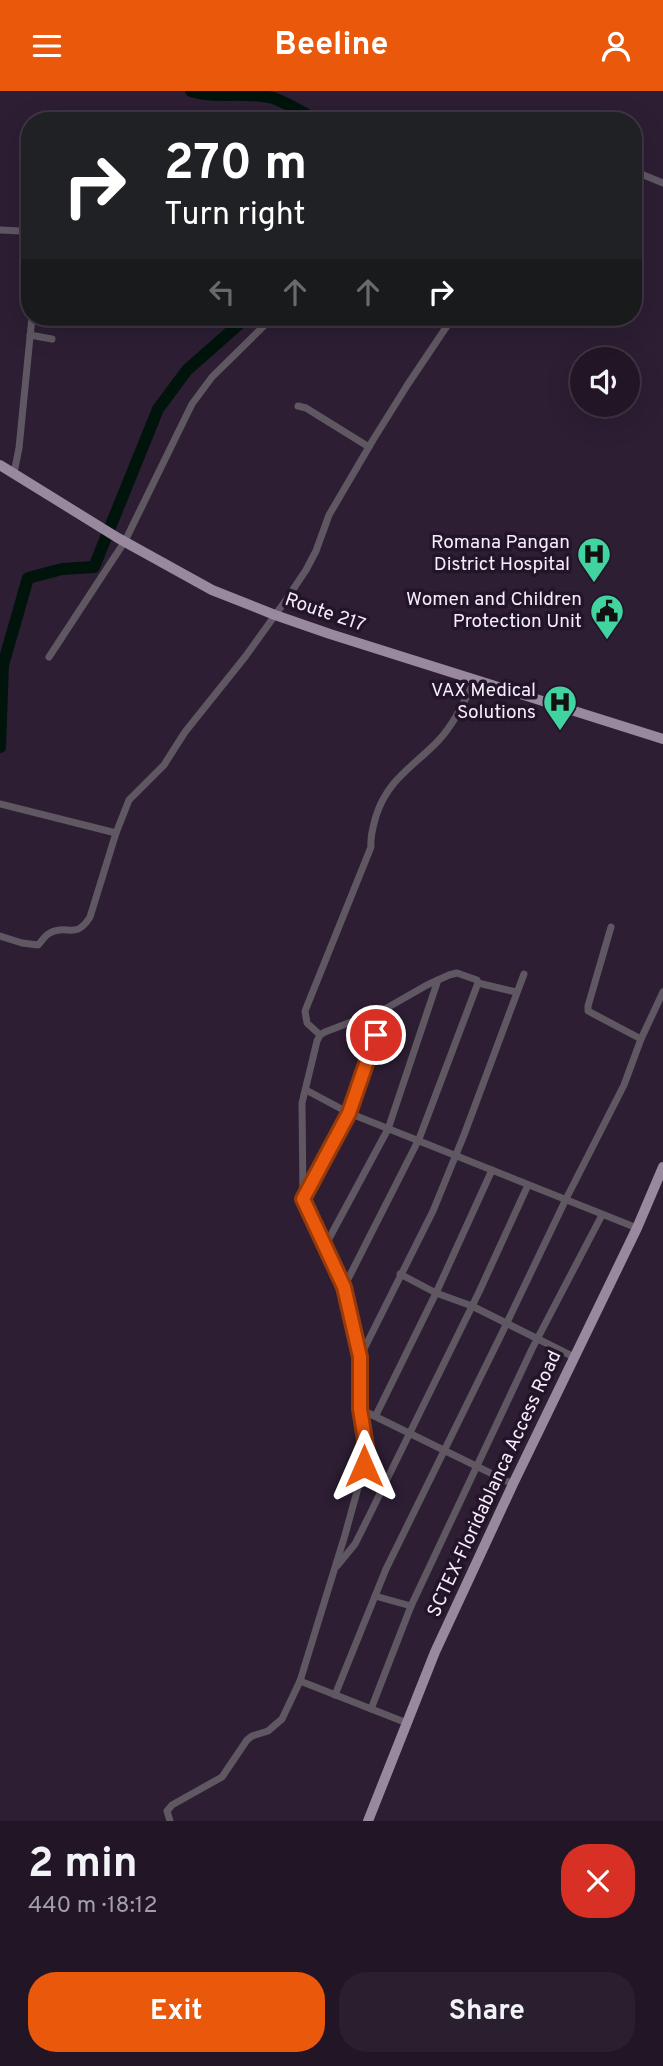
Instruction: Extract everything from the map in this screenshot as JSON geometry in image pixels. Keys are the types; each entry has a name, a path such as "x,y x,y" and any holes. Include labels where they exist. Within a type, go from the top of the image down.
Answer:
{"main road":[{"name":"Route 217","path":"0,465 121,540 212,590 275,615 663,739"},
{"name":"SCTEX-Floridablanca Access Road","path":"368,1821 435,1652 574,1357 659,1187 663,1167"}],"street":[{"path":"642,174 663,183"},
{"path":"0,230 21,231"},
{"path":"14,473 31,326"},
{"path":"49,657 121,540 191,404 212,377 264,326"},
{"path":"0,936 38,945 48,933 83,928 90,917 129,800 164,765 185,732 245,657 306,570 329,516 408,384 447,326"},
{"path":"30,335 52,339"},
{"path":"298,406 306,408 369,447"},
{"path":"320,1035 307,1023 306,1011 371,847 370,837 382,800 396,781 440,739 475,680"},
{"path":"0,804 116,833"},
{"path":"611,927 594,978 588,1011 641,1039"},
{"path":"170,1821 167,1811 172,1805 222,1777 247,1739 268,1731 282,1719 300,1681 367,1452 360,1409 360,1357 344,1287 303,1199 302,1103 317,1041 320,1035 385,1009 438,980 457,974 477,980 478,983 516,992"},
{"path":"360,1357 433,1211 524,974"},
{"path":"325,1246 388,1129 438,980"},
{"path":"344,1287 419,1139 478,983"},
{"path":"335,1695 386,1569 624,1085 641,1039 663,992"},
{"path":"303,1199 349,1113 385,1009"},
{"path":"306,1090 349,1113 637,1228"},
{"path":"376,1415 492,1170"},
{"path":"335,1568 355,1544 528,1185"},
{"path":"371,1709 411,1606 537,1339 602,1215"},
{"path":"400,1274 436,1293 472,1306 574,1357"},
{"path":"360,1409 513,1484"},
{"path":"375,1596 411,1606"},
{"path":"300,1681 407,1724"}],"waterway":[{"path":"191,91 263,96 302,112"},
{"path":"0,747 3,665 28,578 62,569 94,567 158,409 187,370 237,326"}],"place":[{"name":"Romana Pangan District Hospital","path":"594,584"},
{"name":"Women and Children Protection Unit","path":"607,641"},
{"name":"VAX Medical Solutions","path":"560,732"}],"route":[{"path":"364,1466 367,1452 360,1409 360,1357 344,1287 303,1199 349,1113 376,1035"}]}
